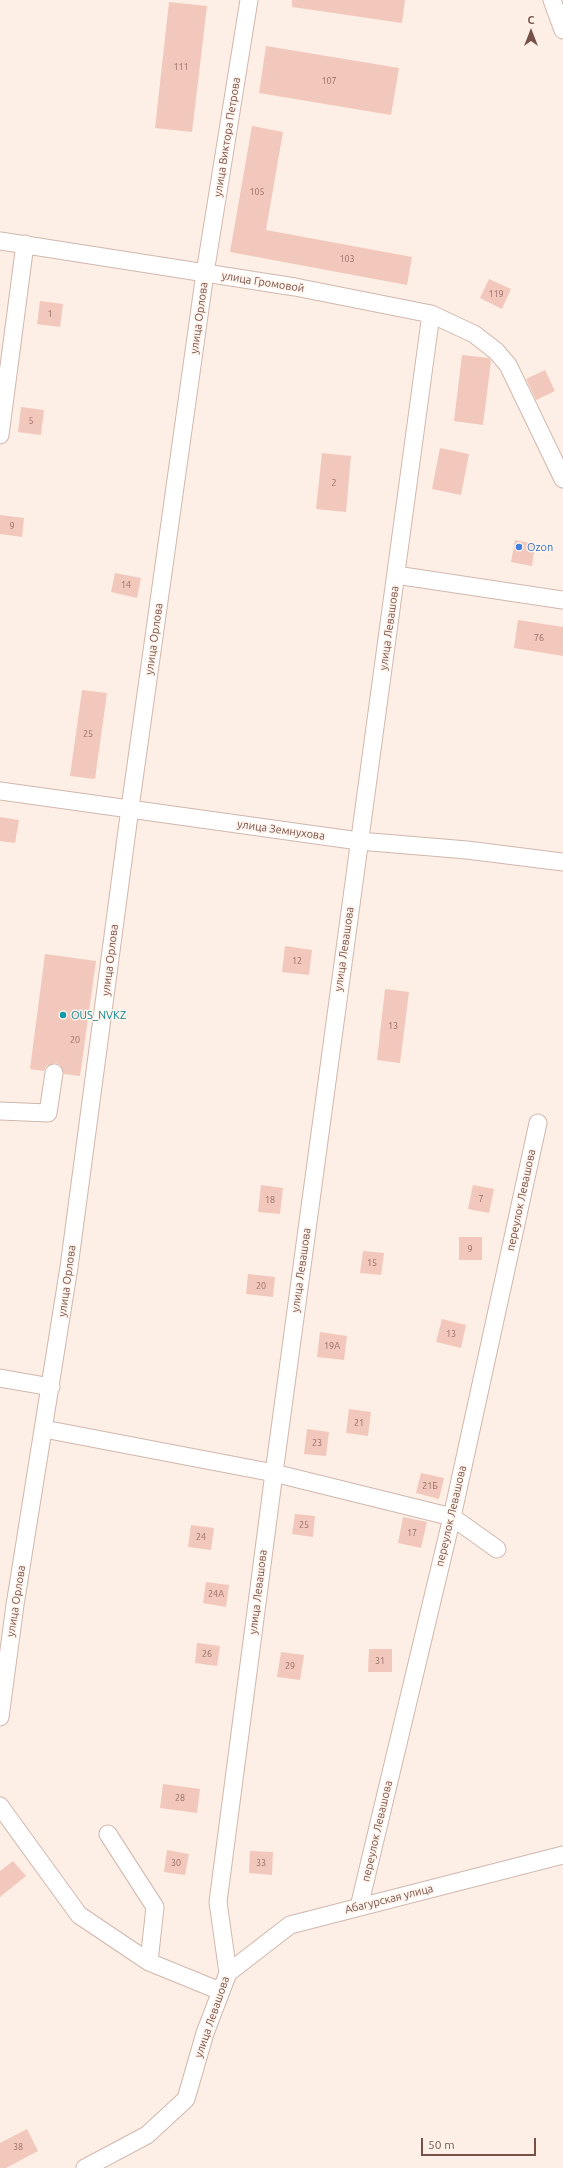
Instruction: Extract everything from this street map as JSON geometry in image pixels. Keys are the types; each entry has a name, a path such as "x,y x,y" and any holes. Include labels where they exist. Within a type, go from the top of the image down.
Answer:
{"street":[{"name":"улица Виктора Петрова","path":"205,273 249,0"},
{"path":"552,0 563,30"},
{"name":"улица Громовой","path":"0,241 295,287 431,314 474,334 496,351 508,365 563,478"},
{"path":"0,436 25,244"},
{"name":"улица Орлова","path":"0,1717 15,1605 51,1387 91,1111 130,808 205,273"},
{"name":"улица Левашова","path":"85,2168 147,2135 186,2099 220,1991 228,1973 218,1902 274,1473 431,314"},
{"path":"396,575 563,600"},
{"name":"улица Земнухова","path":"0,791 359,841 467,850 563,862"},
{"path":"0,1111 48,1114 54,1073"},
{"name":"переулок Левашова","path":"359,1907 452,1517 538,1124"},
{"path":"0,1378 51,1387"},
{"path":"44,1429 274,1473 452,1517 497,1549"},
{"path":"0,1806 79,1915 150,1962 220,1991"},
{"path":"108,1834 154,1907 150,1962"},
{"name":"Абагурская улица","path":"228,1973 290,1925 563,1855"}],"building":[{"path":"292,0 405,0 402,23 292,7"},
{"path":"169,2 207,6 192,132 155,128"},
{"path":"266,46 399,68 391,115 259,93"},
{"path":"252,126 283,132 266,230 412,257 407,285 230,252"},
{"path":"489,279 511,289 502,309 480,298"},
{"path":"40,301 63,304 60,327 37,324"},
{"path":"462,355 489,358 491,361 483,425 454,421"},
{"path":"545,370 555,391 536,400 526,379"},
{"path":"21,407 44,410 41,435 18,432"},
{"path":"440,448 469,454 461,495 432,489"},
{"path":"322,453 351,456 346,512 316,509"},
{"path":"0,515 24,518 22,537 0,534"},
{"path":"515,540 535,544 532,566 511,562"},
{"path":"115,573 141,578 137,598 111,592"},
{"path":"518,620 563,627 563,656 514,648"},
{"path":"82,690 107,693 95,779 70,776"},
{"path":"0,817 19,820 15,843 0,841"},
{"path":"285,946 312,950 309,975 282,972"},
{"name":"OUS_NVKZ","path":"45,954 96,961 80,1076 64,1074 60,1065 55,1063 46,1066 44,1071 30,1069"},
{"path":"385,989 409,992 400,1063 377,1060"},
{"path":"261,1185 283,1188 280,1214 258,1212"},
{"path":"473,1185 494,1189 489,1213 468,1209"},
{"path":"459,1237 482,1237 482,1260 459,1260"},
{"path":"363,1251 384,1253 381,1275 360,1273"},
{"path":"248,1274 275,1277 273,1297 246,1294"},
{"path":"442,1319 466,1325 461,1348 436,1342"},
{"path":"320,1332 347,1336 344,1360 317,1357"},
{"path":"349,1409 371,1412 368,1436 346,1433"},
{"path":"307,1429 329,1432 326,1456 304,1454"},
{"path":"421,1473 444,1478 439,1499 416,1493"},
{"path":"295,1514 315,1516 313,1537 292,1534"},
{"path":"403,1517 427,1522 421,1548 398,1543"},
{"path":"191,1525 214,1528 211,1550 188,1547"},
{"path":"206,1582 229,1585 226,1607 203,1603"},
{"path":"197,1643 220,1646 217,1666 195,1663"},
{"path":"369,1649 392,1649 392,1672 368,1672"},
{"path":"281,1652 304,1655 300,1680 277,1677"},
{"path":"163,1784 200,1789 197,1813 160,1808"},
{"path":"167,1850 189,1854 185,1875 164,1872"},
{"path":"250,1851 273,1852 272,1875 249,1873"},
{"path":"13,1861 26,1876 0,1897 0,1871"},
{"path":"27,2129 38,2151 6,2168 0,2168 0,2143"}],"place":[{"name":"Ozon","path":"519,547"},
{"name":"OUS_NVKZ","path":"63,1015"}]}
